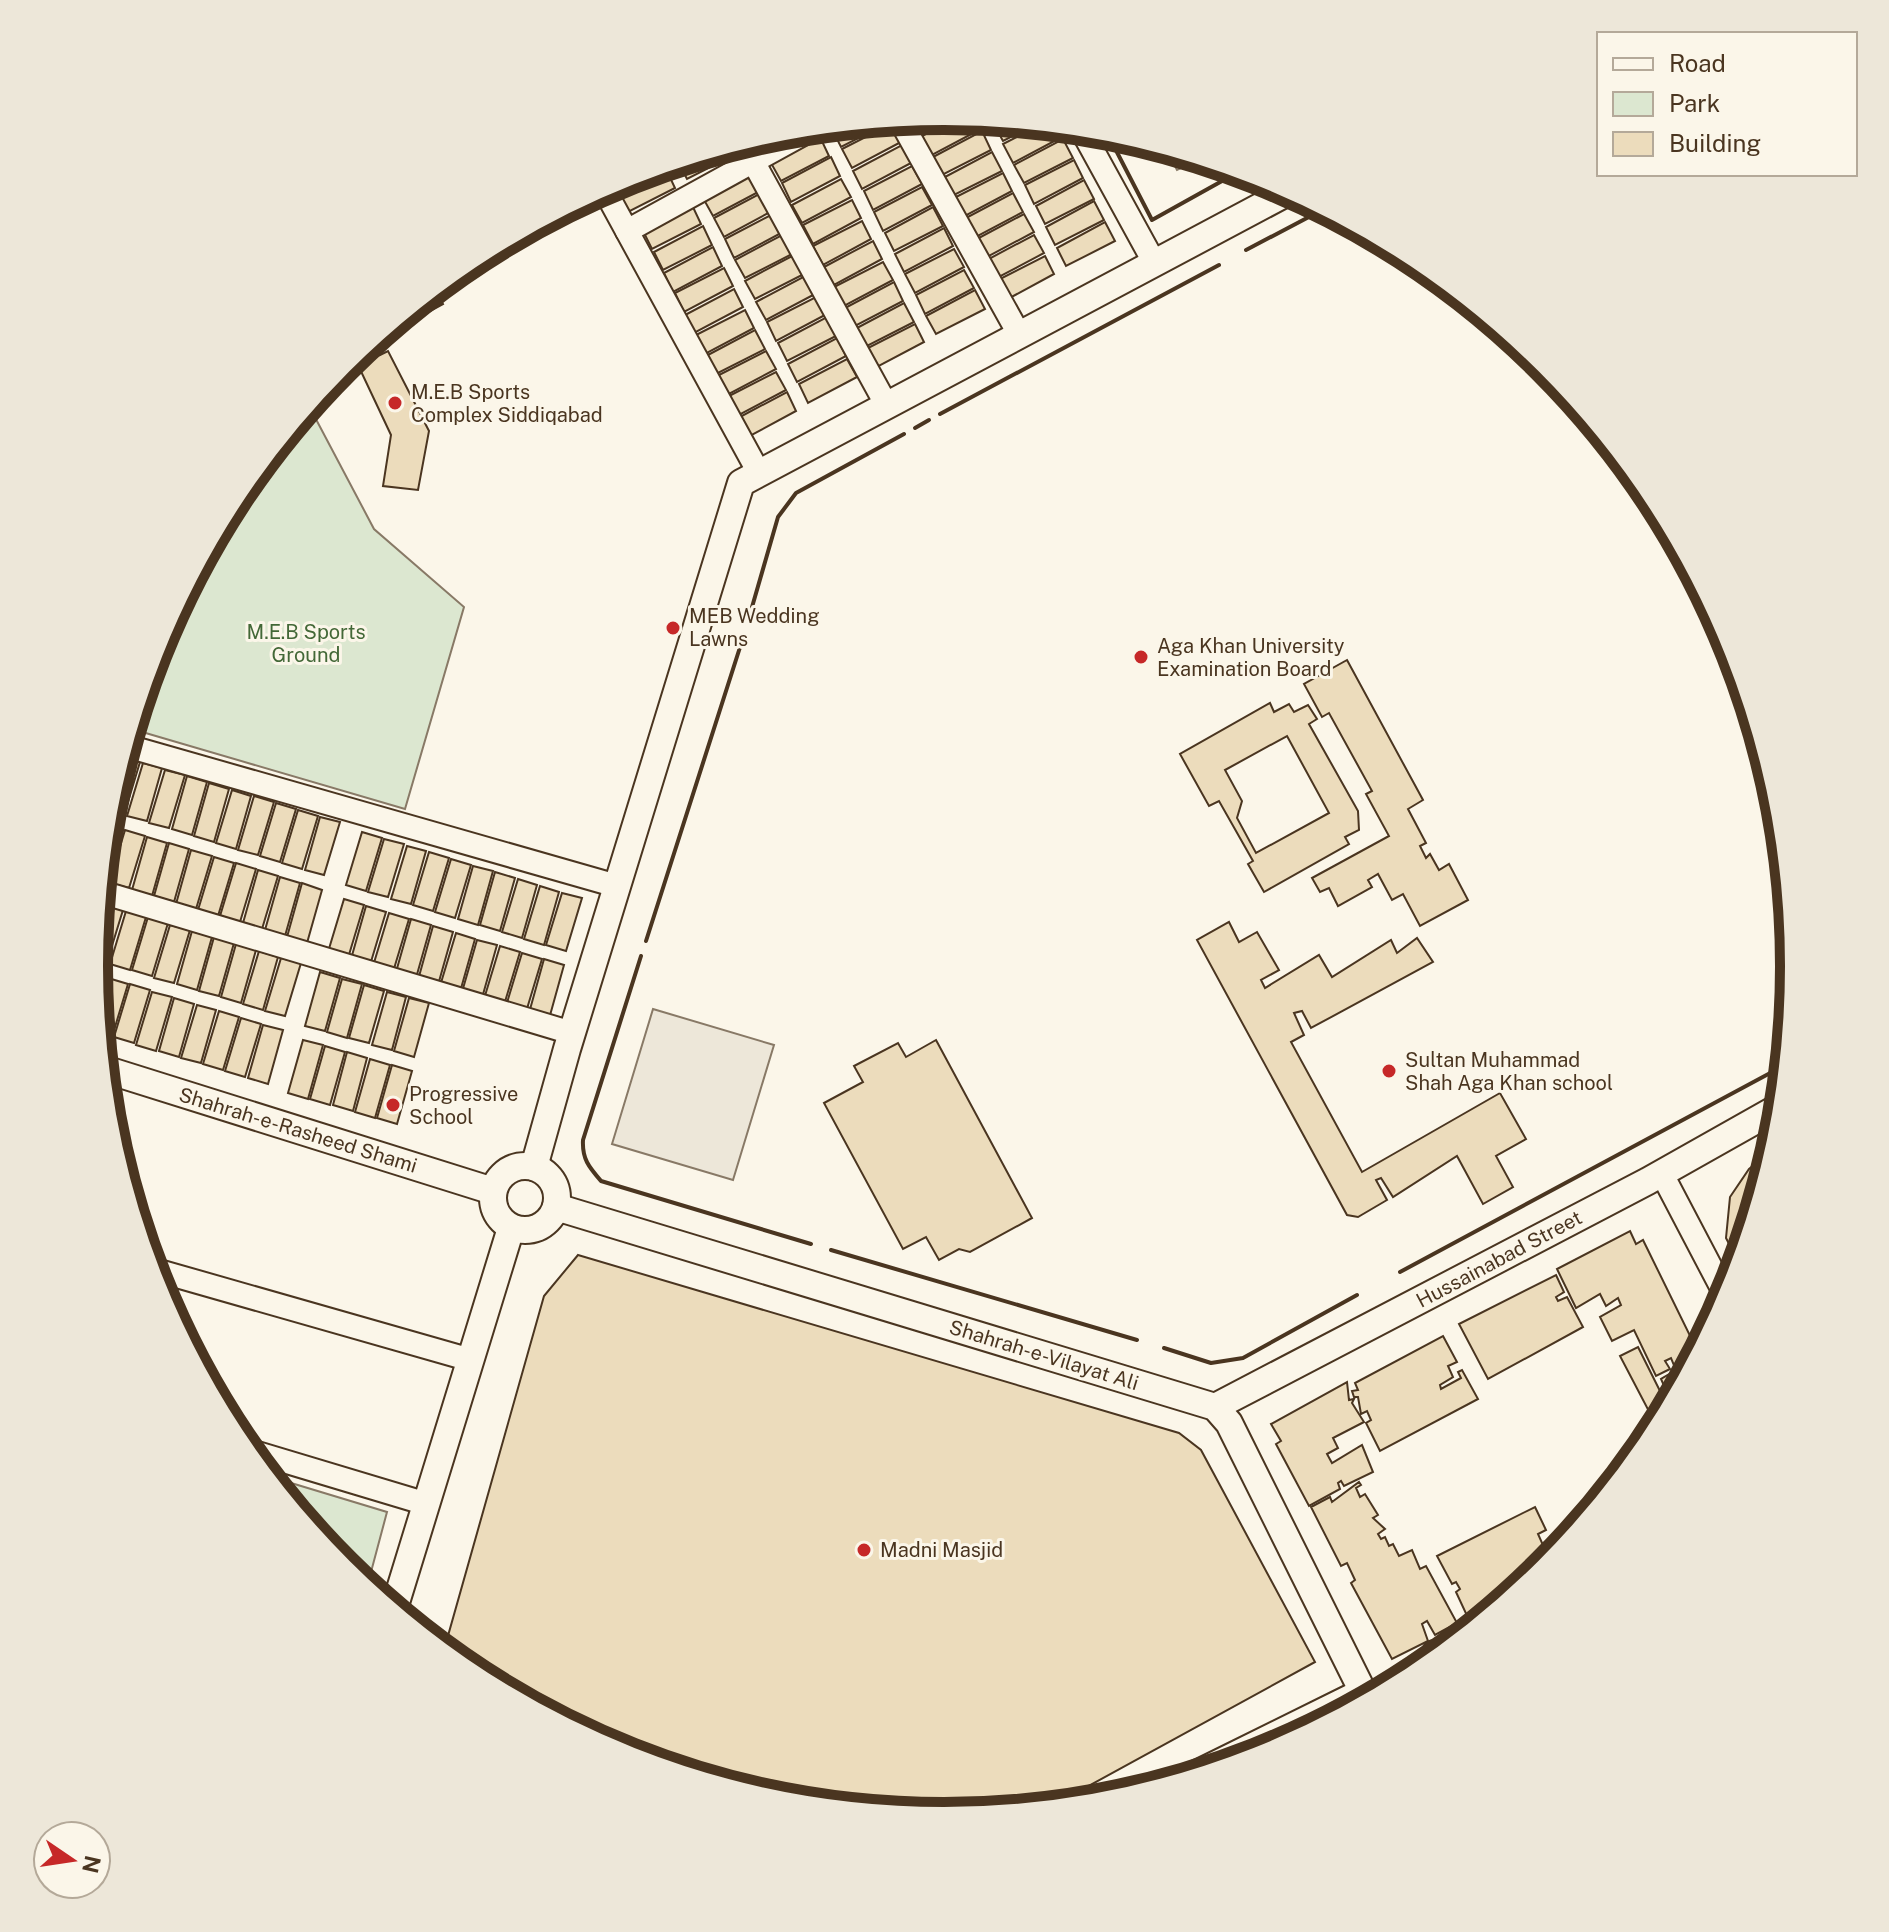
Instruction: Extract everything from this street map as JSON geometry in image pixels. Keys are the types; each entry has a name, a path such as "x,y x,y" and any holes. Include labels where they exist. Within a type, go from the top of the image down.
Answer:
{"street":[{"path":"906,131 1020,336"},
{"path":"1089,143 1155,264"},
{"path":"749,153 887,406"},
{"path":"627,231 745,154"},
{"path":"534,1167 572,1033 741,483 1276,198"},
{"path":"610,200 759,473"},
{"path":"137,749 617,886"},
{"path":"111,895 572,1033"},
{"name":"Shahrah-e-Rasheed Shami","path":"115,1072 493,1191"},
{"name":"Hussainabad Street","path":"1215,1407 1662,1174 1768,1114"},
{"path":"524,1165 534,1167 550,1178 557,1197 556,1207 551,1217 533,1230 511,1228 495,1213 493,1191 505,1172 524,1165"},
{"path":"1662,1174 1719,1282"},
{"name":"Shahrah-e-Vilayat Ali","path":"556,1207 1215,1407"},
{"path":"397,1599 511,1228"},
{"path":"167,1273 471,1360"},
{"path":"1215,1407 1229,1423 1363,1690"},
{"path":"267,1456 427,1504"}],"green space":[{"name":"M.E.B Sports Ground","path":"314,416 374,529 464,607 405,809 142,732 172,646 220,548 249,501"},
{"path":"286,1482 387,1512 371,1574 316,1518"}],"shaded area":[{"path":"1173,162 1186,166 1177,170"},
{"path":"653,1009 774,1045 733,1180 612,1144"}],"building":[{"path":"933,130 978,131 932,155 922,136"},
{"path":"895,131 901,142 852,168 842,149 874,133"},
{"path":"982,131 991,150 942,175 933,157"},
{"path":"997,131 1018,133 1003,141"},
{"path":"868,133 841,147 836,137"},
{"path":"1023,134 1060,138 1013,163 1003,144"},
{"path":"821,139 829,156 781,181 771,163"},
{"path":"1063,139 1073,158 1024,183 1014,165"},
{"path":"902,145 911,163 862,189 853,171"},
{"path":"992,152 1002,171 952,196 943,178"},
{"path":"831,157 840,176 791,202 782,183"},
{"path":"728,158 687,179 683,172"},
{"path":"1074,160 1083,178 1034,204 1025,185"},
{"path":"912,166 922,184 873,210 864,191"},
{"path":"752,172 762,190 713,216 703,198"},
{"path":"1003,173 1012,191 963,217 954,198"},
{"path":"669,176 675,188 626,213 618,196"},
{"path":"841,179 851,197 802,223 792,205"},
{"path":"1084,180 1094,199 1045,224 1036,206"},
{"path":"922,187 932,205 883,231 874,212"},
{"path":"763,192 772,211 724,237 714,218"},
{"path":"1013,193 1023,212 974,238 964,219"},
{"path":"852,200 861,218 813,244 803,225"},
{"path":"1094,201 1104,220 1055,245 1046,227"},
{"path":"692,205 701,224 652,249 643,231"},
{"path":"933,207 943,226 894,251 885,233"},
{"path":"773,214 783,232 734,258 725,239"},
{"path":"1024,214 1034,232 985,258 975,240"},
{"path":"862,221 871,239 823,265 813,246"},
{"path":"1105,222 1115,241 1066,266 1057,248"},
{"path":"703,226 712,245 663,270 654,252"},
{"path":"944,228 953,246 904,272 895,254"},
{"path":"784,234 794,253 745,278 735,260"},
{"path":"1034,235 1044,253 995,279 985,261"},
{"path":"873,241 882,259 834,285 824,267"},
{"path":"713,247 722,266 673,292 664,273"},
{"path":"954,249 964,267 915,293 905,274"},
{"path":"794,255 804,274 755,299 745,281"},
{"path":"1045,256 1054,274 1006,300 996,281"},
{"path":"883,262 893,280 844,306 834,287"},
{"path":"724,268 733,286 684,312 675,293"},
{"path":"964,270 974,288 925,314 916,295"},
{"path":"805,276 815,294 766,320 756,302"},
{"path":"894,282 903,301 855,326 845,308"},
{"path":"734,289 743,307 694,333 685,315"},
{"path":"975,290 985,309 936,334 926,316"},
{"path":"816,297 825,315 776,341 767,322"},
{"name":"M.E.B Sports Complex Siddiqabad","path":"440,298 443,304 413,320"},
{"path":"904,303 914,322 865,347 855,329"},
{"path":"745,310 754,328 705,354 696,335"},
{"path":"827,317 836,336 787,361 778,343"},
{"path":"915,324 924,342 875,368 866,349"},
{"path":"755,330 765,349 716,374 706,356"},
{"path":"837,338 846,356 797,382 788,364"},
{"name":"M.E.B Sports Complex Siddiqabad","path":"378,351 380,355 388,351 429,431 418,490 383,486 391,435 360,369"},
{"path":"766,351 776,369 727,395 717,376"},
{"path":"847,359 857,377 808,403 799,384"},
{"path":"776,372 786,390 737,416 727,397"},
{"path":"787,392 796,411 748,437 738,418"},
{"path":"1347,660 1423,800 1408,809 1426,843 1420,846 1426,858 1430,854 1439,870 1449,864 1468,900 1420,926 1403,894 1392,900 1378,874 1368,880 1372,887 1338,906 1329,888 1320,892 1312,878 1389,836 1366,794 1372,791 1329,713 1322,717 1304,684"},
{"path":"1270,703 1274,712 1289,704 1294,712 1308,705 1317,719 1309,724 1358,811 1359,830 1345,837 1349,844 1264,892 1248,864 1253,861 1219,801 1209,806 1180,754","holes":["1287,736 1329,813 1256,853 1237,818 1242,801 1225,770"]},
{"path":"134,760 140,762 124,815 124,803"},
{"path":"143,763 162,768 147,821 127,816"},
{"path":"165,770 185,775 169,828 149,823"},
{"path":"187,776 207,782 192,835 172,829"},
{"path":"209,783 229,789 214,842 194,836"},
{"path":"232,790 251,796 236,849 216,843"},
{"path":"254,796 274,802 258,855 238,850"},
{"path":"276,803 296,809 280,862 260,856"},
{"path":"298,810 318,816 302,869 282,863"},
{"path":"320,817 340,822 324,875 305,870"},
{"path":"125,830 145,836 129,888 113,884 114,866"},
{"path":"362,832 382,838 366,891 346,885"},
{"path":"147,837 167,843 152,896 132,890"},
{"path":"384,839 404,844 388,897 368,892"},
{"path":"169,843 189,849 174,902 154,896"},
{"path":"407,846 426,851 411,904 391,899"},
{"path":"191,850 212,856 196,909 176,904"},
{"path":"429,852 449,858 433,911 413,905"},
{"path":"214,857 234,863 218,916 198,910"},
{"path":"451,859 471,865 455,918 435,912"},
{"path":"236,863 256,869 240,922 220,916"},
{"path":"473,866 493,871 478,925 458,919"},
{"path":"258,870 278,876 262,929 243,923"},
{"path":"495,872 515,878 500,931 480,925"},
{"path":"280,877 300,883 285,936 265,930"},
{"path":"518,879 537,885 522,938 502,932"},
{"path":"302,883 322,890 307,943 287,937"},
{"path":"540,886 559,892 544,945 524,939"},
{"path":"562,893 582,898 566,951 546,945"},
{"path":"344,899 364,905 348,958 328,952"},
{"path":"110,906 123,910 108,958"},
{"path":"366,906 386,912 370,965 351,959"},
{"path":"126,911 146,917 130,970 110,964"},
{"path":"389,913 409,919 393,972 373,966"},
{"path":"148,917 168,923 152,976 132,970"},
{"path":"411,919 431,925 416,978 396,972"},
{"path":"1229,922 1239,942 1257,932 1279,970 1261,980 1265,988 1319,955 1332,977 1391,940 1397,953 1417,938 1433,962 1311,1028 1302,1011 1294,1013 1304,1035 1291,1042 1362,1172 1500,1093 1526,1139 1496,1156 1513,1187 1483,1204 1457,1156 1393,1197 1381,1178 1376,1180 1387,1200 1358,1217 1347,1215 1197,940"},
{"path":"170,925 190,930 174,983 154,978"},
{"path":"433,926 453,932 438,985 418,980"},
{"path":"192,931 212,937 197,990 177,984"},
{"path":"456,933 475,939 460,992 440,986"},
{"path":"214,937 234,943 219,996 199,991"},
{"path":"477,940 497,945 482,998 462,992"},
{"path":"236,944 256,950 241,1003 221,997"},
{"path":"500,946 520,952 504,1005 484,999"},
{"path":"259,951 278,957 263,1010 243,1004"},
{"path":"522,953 542,959 526,1012 506,1006"},
{"path":"281,958 301,963 285,1016 265,1011"},
{"path":"544,959 564,965 549,1019 529,1013"},
{"path":"320,972 340,978 325,1031 305,1026"},
{"path":"108,978 128,984 112,1037 110,1021"},
{"path":"342,979 362,984 347,1038 327,1032"},
{"path":"130,984 150,990 134,1043 114,1037"},
{"path":"364,985 384,991 369,1043 349,1038"},
{"path":"152,992 172,997 156,1051 136,1045"},
{"path":"387,992 406,997 392,1050 372,1045"},
{"path":"174,998 194,1004 179,1057 159,1051"},
{"path":"409,998 429,1003 414,1057 394,1051"},
{"path":"197,1005 216,1010 201,1063 181,1058"},
{"path":"219,1011 239,1017 223,1070 203,1064"},
{"path":"241,1018 261,1024 245,1077 225,1071"},
{"path":"263,1025 283,1030 268,1084 248,1078"},
{"path":"303,1040 323,1045 308,1099 288,1093"},
{"path":"936,1040 1032,1218 970,1252 959,1249 939,1260 926,1237 903,1249 824,1103 863,1082 854,1066 898,1043 906,1057"},
{"path":"325,1046 345,1052 330,1105 310,1099"},
{"path":"347,1052 367,1058 353,1111 333,1105"},
{"path":"370,1059 390,1065 375,1118 355,1112"},
{"path":"392,1065 412,1071 397,1124 377,1118"},
{"path":"1757,1163 1732,1249 1726,1238 1730,1197"},
{"path":"1630,1231 1636,1244 1643,1240 1692,1341 1666,1390 1661,1379 1676,1370 1671,1358 1665,1361 1670,1369 1656,1376 1634,1330 1612,1341 1600,1317 1621,1305 1618,1298 1606,1306 1600,1294 1576,1308 1557,1269"},
{"name":"Madni Masjid","path":"578,1255 1179,1433 1201,1450 1315,1662 1080,1791 999,1801 890,1801 781,1786 676,1758 624,1739 575,1716 526,1690 447,1639 544,1296"},
{"path":"1556,1275 1564,1292 1556,1297 1558,1301 1567,1297 1583,1327 1488,1379 1459,1324"},
{"path":"1443,1336 1457,1362 1448,1366 1453,1377 1440,1385 1441,1389 1461,1378 1458,1372 1462,1370 1478,1399 1380,1451 1366,1423 1371,1420 1367,1411 1361,1414 1358,1397 1354,1397 1352,1391 1358,1390 1355,1383"},
{"path":"1638,1347 1662,1395 1650,1414 1620,1356"},
{"path":"1347,1382 1349,1400 1354,1399 1352,1403 1364,1422 1333,1438 1338,1448 1327,1454 1332,1463 1362,1445 1373,1472 1344,1486 1341,1481 1338,1483 1340,1489 1309,1506 1276,1444 1281,1441 1271,1424"},
{"path":"1359,1482 1361,1485 1356,1488 1360,1497 1365,1494 1378,1515 1373,1518 1385,1529 1378,1534 1381,1539 1385,1537 1389,1546 1393,1544 1399,1556 1412,1550 1420,1569 1426,1566 1457,1623 1435,1635 1427,1621 1422,1624 1428,1641 1392,1659 1351,1583 1355,1580 1347,1563 1341,1566 1311,1507 1330,1497 1332,1502"},
{"path":"1535,1507 1546,1530 1538,1534 1544,1548 1468,1618 1456,1592 1460,1589 1456,1582 1452,1584 1437,1556"}],"wall":[{"path":"1115,147 1152,220 1226,179"},
{"path":"1246,250 1312,215"},
{"path":"940,414 1219,265"},
{"path":"915,428 929,420"},
{"path":"748,621 778,517 796,493 904,434"},
{"path":"646,941 742,641"},
{"path":"641,956 583,1140 585,1158 590,1167 601,1181 811,1244"},
{"path":"1400,1272 1774,1071"},
{"path":"831,1250 1137,1340"},
{"path":"1164,1348 1211,1363 1243,1358 1357,1295"}],"place":[{"name":"M.E.B Sports Complex Siddiqabad","path":"395,403"},
{"name":"MEB Wedding Lawns","path":"673,628"},
{"name":"Aga Khan University Examination Board","path":"1141,657"},
{"name":"Sultan Muhammad Shah Aga Khan school","path":"1389,1071"},
{"name":"Progressive School","path":"393,1105"},
{"name":"Madni Masjid","path":"864,1550"}]}
